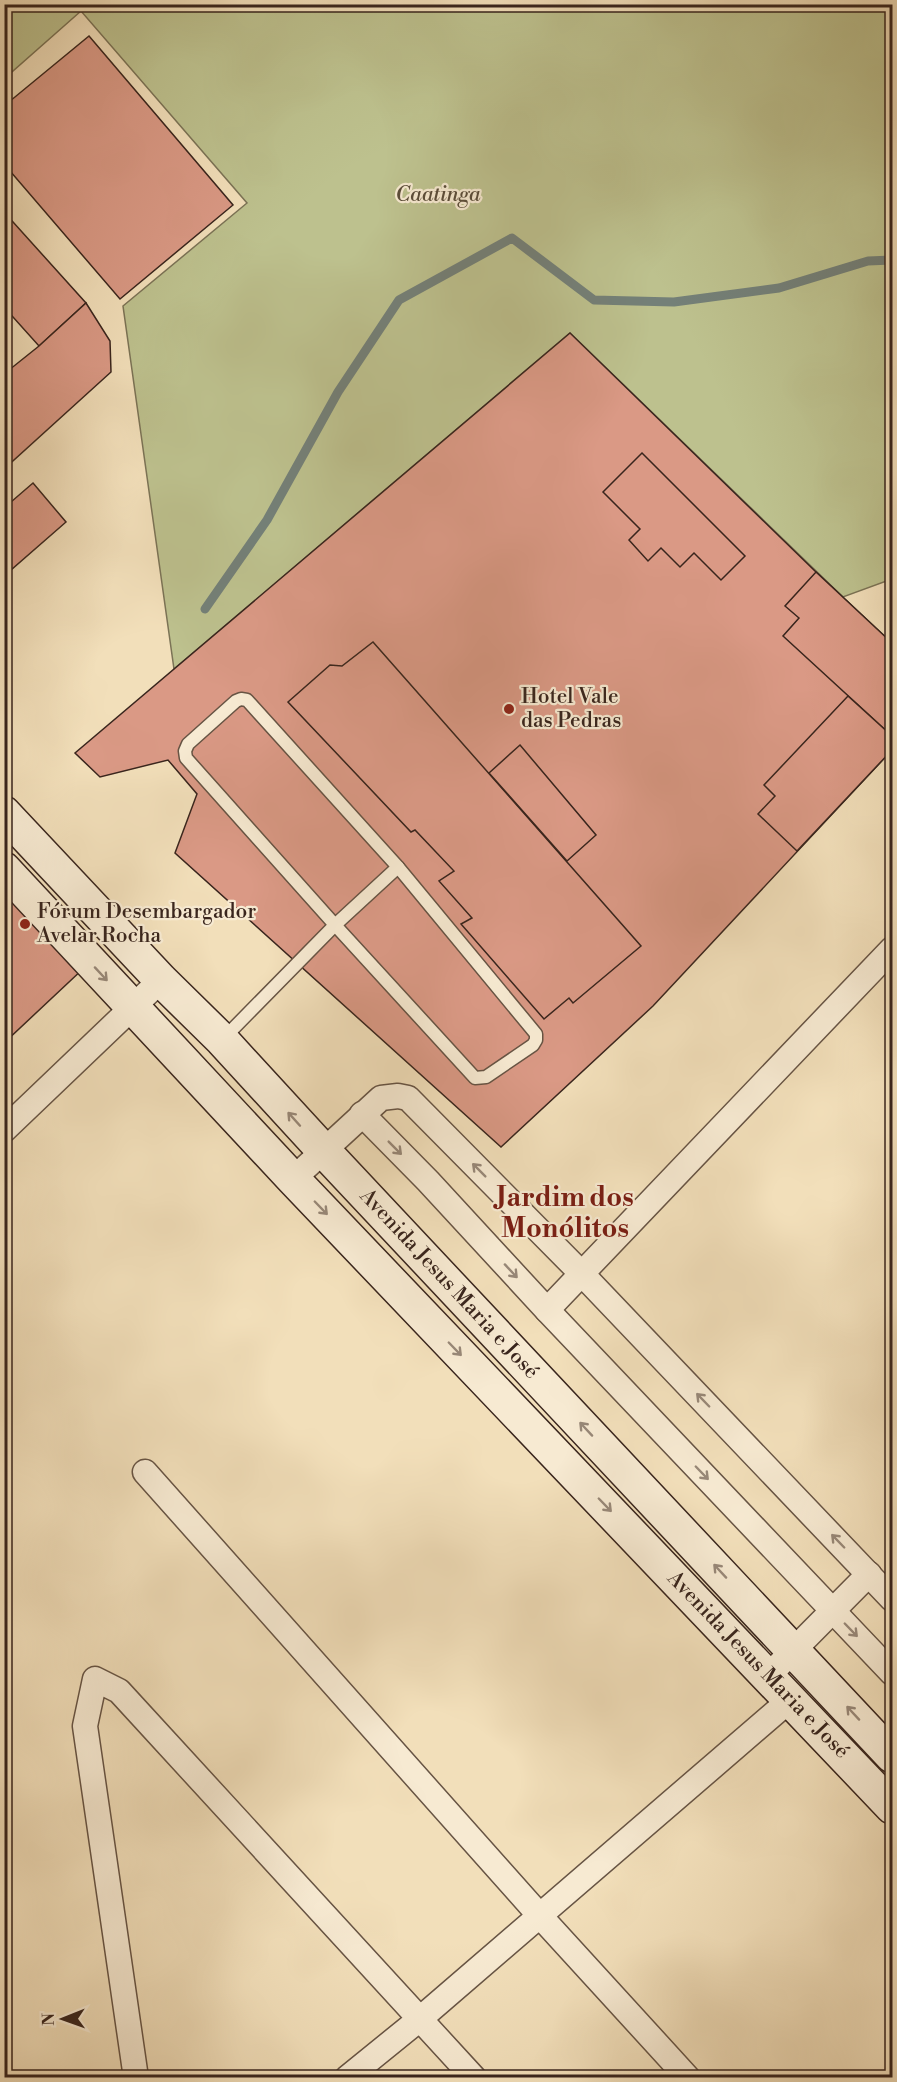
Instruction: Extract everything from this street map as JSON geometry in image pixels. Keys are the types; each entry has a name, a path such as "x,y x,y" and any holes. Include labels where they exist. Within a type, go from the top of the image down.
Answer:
{"main road":[{"name":"Avenida Jesus Maria e José","path":"4,813 161,980 222,1040 322,1150 892,1756"},
{"name":"Avenida Jesus Maria e José","path":"4,869 293,1179 892,1807"}],"street":[{"path":"547,1310 583,1275 892,949"},
{"path":"4,1130 161,980"},
{"path":"293,1179 381,1098 398,1096 408,1098 583,1275 892,1599"},
{"path":"362,1114 429,1181 547,1310 892,1673"},
{"path":"146,1472 540,1916 688,2078"},
{"path":"768,1676 869,1574"},
{"path":"136,2078 85,1726 95,1679 119,1691 474,2078"},
{"path":"347,2078 421,2018 791,1700"}],"lane":[{"path":"247,700 398,867 536,1034 536,1040 486,1077 475,1078 335,925 186,758 184,751 188,744 236,701 247,700"},
{"path":"222,1040 335,925 398,867"}],"green space":[{"name":"Caatinga","path":"5,5 892,5 892,579 843,597 570,333 174,669 123,306 247,203 81,11 5,78"}],"building":[{"path":"89,36 233,205 120,299 4,164 4,106"},
{"path":"4,212 86,303 39,346 4,307"},
{"path":"86,303 110,341 111,372 4,469 4,374"},
{"name":"Hotel Vale das Pedras","path":"570,333 892,643 892,750 653,1006 501,1147 175,853 197,794 168,760 100,777 75,753"},
{"path":"642,453 745,556 721,580 694,553 680,567 661,548 648,561 629,540 640,529 603,492"},
{"path":"33,483 66,522 4,576 4,508"},
{"path":"816,572 892,643 892,736 783,636 799,618 785,606"},
{"path":"373,642 641,946 573,1003 569,998 544,1019 461,924 472,918 439,881 454,871 415,830 411,832 288,702 330,665 342,666"},
{"path":"848,696 892,736 892,750 797,851 758,814 775,796 764,785"},
{"path":"520,745 596,835 567,861 489,773"},
{"name":"Fórum Desembargador Avelar Rocha","path":"4,881 85,967 4,1043"}],"waterway":[{"path":"205,609 267,520 338,392 399,300 512,238 594,300 674,302 779,288 868,261 892,260"}],"place":[{"name":"Hotel Vale das Pedras","path":"509,709"},
{"name":"Fórum Desembargador Avelar Rocha","path":"25,924"}],"district":[{"name":"Jardim dos Monólitos","path":"565,1214"}]}
